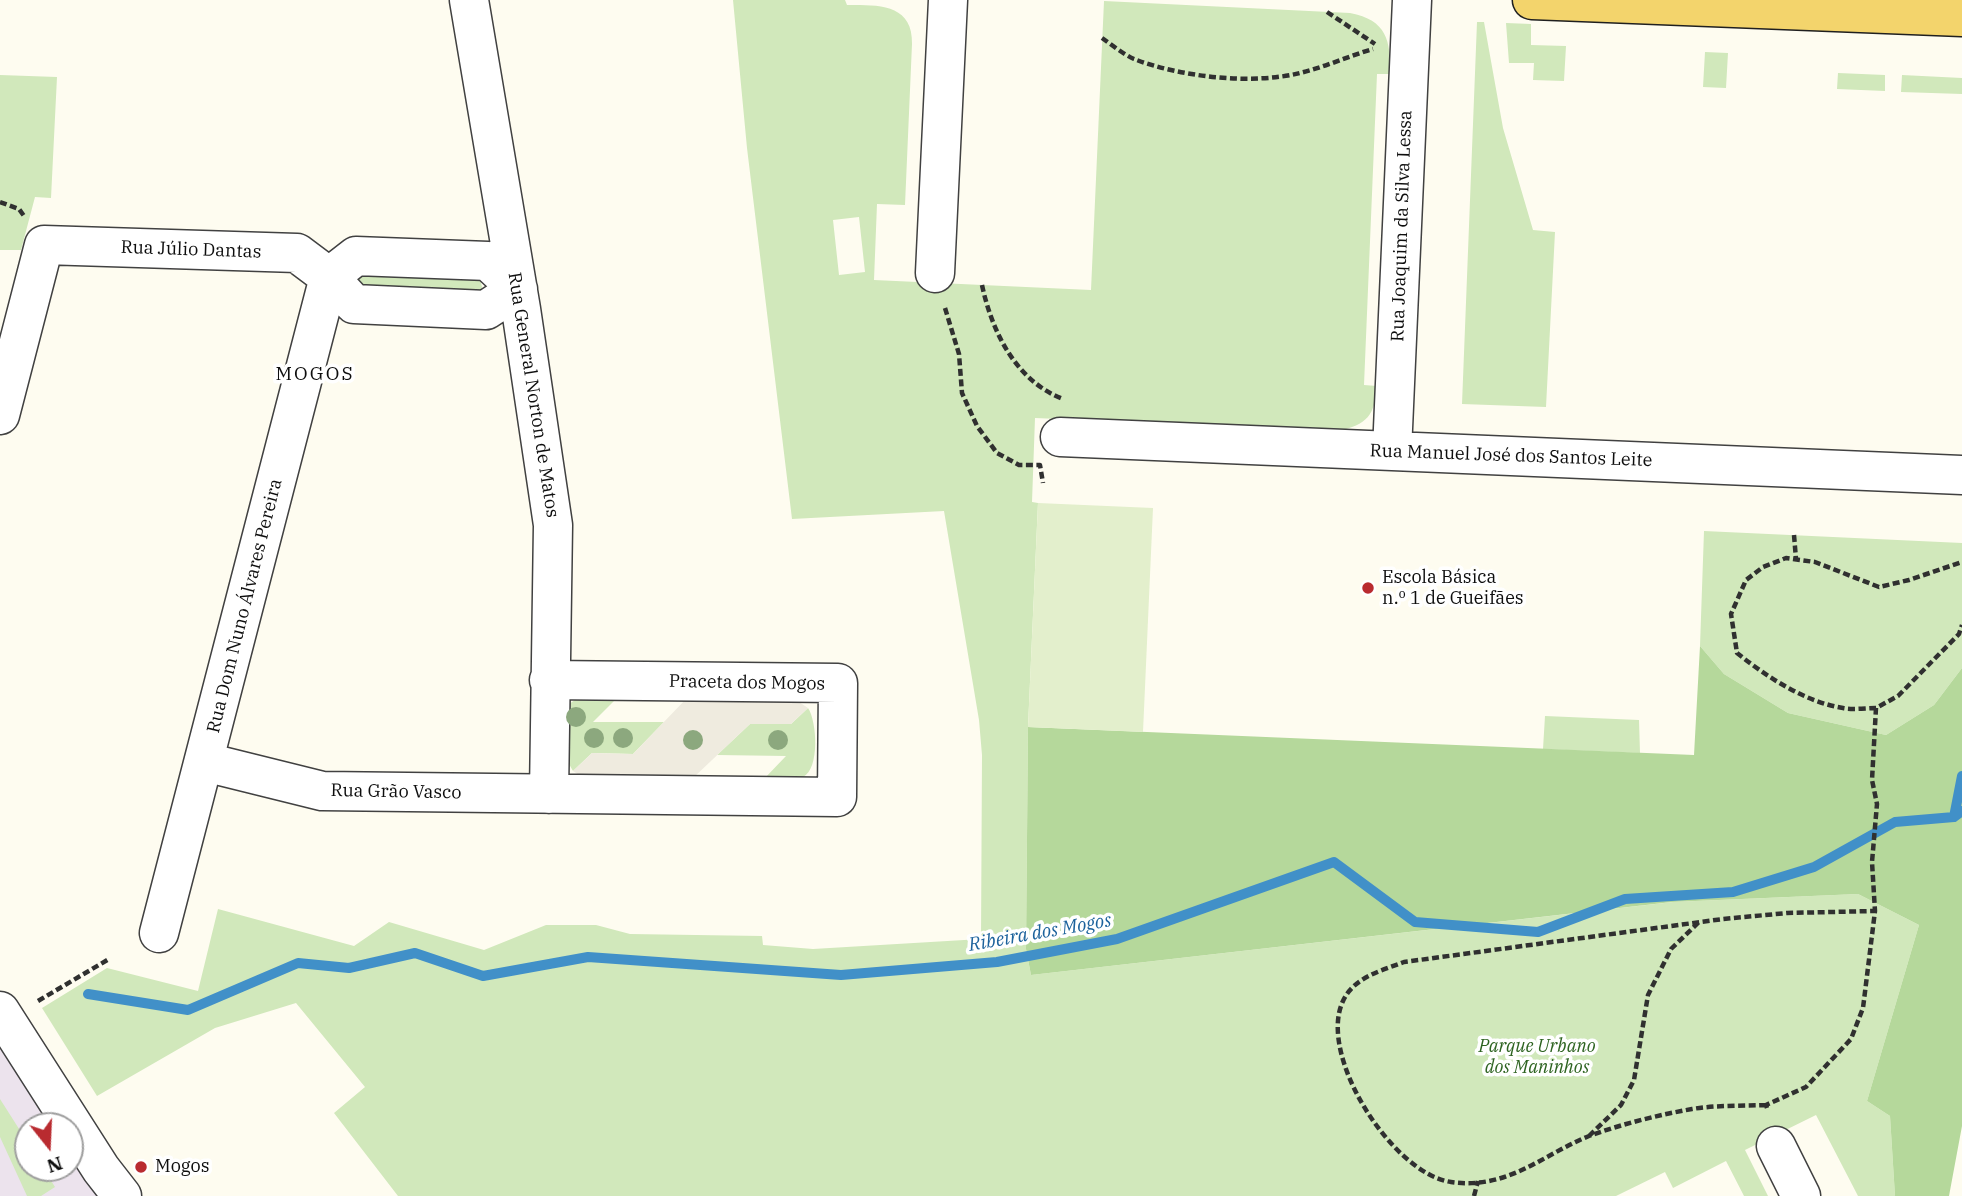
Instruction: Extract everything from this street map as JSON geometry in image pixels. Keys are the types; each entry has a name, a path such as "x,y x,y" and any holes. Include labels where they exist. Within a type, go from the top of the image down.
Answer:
{"main road":[{"path":"1532,0 1755,3 1962,18"}],"street":[{"name":"Rua General Norton de Matos","path":"468,0 518,289 552,525 549,794"},
{"path":"935,273 948,0"},
{"name":"Rua Joaquim da Silva Lessa","path":"1392,451 1412,0"},
{"path":"0,415 36,234"},
{"name":"Rua Júlio Dantas","path":"36,234 297,253 329,277"},
{"path":"329,277 356,256 488,261 518,289"},
{"name":"Rua Dom Nuno Álvares Pereira","path":"159,933 329,277"},
{"name":"Rua Manuel José dos Santos Leite","path":"1065,420 1392,451 1962,475"},
{"name":"Praceta dos Mogos","path":"549,681 838,684 838,696 837,797 549,794"},
{"name":"Rua Grão Vasco","path":"205,762 321,791 549,794"},
{"path":"0,1011 101,1169 122,1196"},
{"path":"1772,1131 1801,1196"}],"path":[{"path":"1102,38 1131,58 1167,69 1199,75 1268,78 1301,73 1379,47 1327,12"},
{"path":"0,202 19,209 36,234"},
{"path":"935,273 959,354 962,393 968,408 988,443 997,453 1019,465 1040,466 1043,483"},
{"path":"982,285 988,311 1007,351 1018,367 1041,388 1065,420"},
{"path":"1794,535 1796,559"},
{"path":"1962,562 1879,587 1815,562 1786,558 1763,568 1746,580 1731,614 1737,653 1769,679 1843,708 1876,708 1898,696 1959,634 1962,625"},
{"path":"1875,911 1787,913 1699,922 1404,962 1363,978 1343,1001 1338,1026 1341,1053 1356,1094 1384,1135 1406,1158 1429,1173 1450,1182 1509,1177 1588,1137 1643,1120 1694,1109 1766,1105 1805,1087 1851,1039 1863,1008 1875,911 1872,862 1877,804 1872,780 1876,708"},
{"path":"1588,1137 1620,1105 1634,1080 1648,995 1671,948 1699,922"},
{"path":"38,1001 109,959"},
{"path":"1766,1105 1772,1131"},
{"path":"1474,1196 1478,1181"}],"shaded area":[{"path":"687,698 796,700 808,708 791,724 750,724 692,779 584,778 573,771 592,753 633,754"},
{"path":"0,1020 59,1112 14,1112 14,1182 84,1182 84,1150 115,1196 0,1196"}],"green space":[{"name":"Parque Urbano dos Maninhos","path":"733,0 845,0 847,5 891,9 906,21 911,31 912,44 905,205 877,204 874,280 1091,290 1104,1 1350,13 1362,16 1379,27 1388,42 1390,74 1377,74 1364,385 1377,386 1374,404 1368,417 1356,426 1338,431 1035,418 1032,502 1038,503 1028,727 1026,949 1031,975 1673,902 1858,894 1919,925 1867,1101 1890,1116 1895,1196 1858,1196 1816,1115 1745,1150 1768,1196 1744,1196 1726,1161 1673,1188 1665,1172 1616,1196 398,1196 334,1113 365,1087 296,1003 215,1028 97,1096 42,1008 107,968 198,991 218,909 354,946 389,922 484,950 546,925 596,925 630,934 762,936 763,945 813,949 981,939 982,755 979,720 944,511 792,519 747,148","holes":["859,217 865,272 839,275 833,220"]},
{"path":"1477,22 1484,22 1503,128 1533,230 1555,232 1546,407 1462,404"},
{"path":"1506,23 1531,24 1531,45 1566,46 1564,81 1533,80 1534,63 1509,63"},
{"path":"1705,52 1728,53 1726,88 1703,87"},
{"path":"1838,73 1885,75 1885,91 1837,89"},
{"path":"0,75 57,77 51,198 35,197 21,250 0,250"},
{"path":"1902,75 1962,78 1962,94 1901,92"},
{"path":"351,273 480,279 482,287 480,294 360,292"},
{"path":"1038,503 1153,508 1143,732 1028,727"},
{"path":"1704,531 1962,543 1962,668 1934,705 1886,735 1788,713 1724,674 1700,646"},
{"path":"1700,646 1724,674 1788,713 1886,735 1934,705 1962,668 1962,1126 1949,1196 1895,1196 1890,1116 1867,1101 1919,925 1858,894 1672,902 1031,975 1026,949 1028,727 1694,755"},
{"path":"618,697 593,722 664,722 633,754 592,753 573,771 565,757 569,704 578,698"},
{"path":"808,708 815,744 812,765 803,777 763,780 786,756 717,755 750,724 791,724"},
{"path":"1545,716 1639,720 1640,753 1543,749"},
{"path":"0,1099 14,1121 14,1168 0,1137"},
{"path":"21,1182 52,1182 55,1187 41,1196 27,1196"}],"waterway":[{"path":"1954,817 1962,776"},
{"name":"Ribeira dos Mogos","path":"88,994 188,1010 298,963 349,968 415,953 483,976 588,957 841,975 997,962 1117,939 1334,862 1415,922 1538,932 1625,899 1733,892 1814,867 1895,822 1954,817 1962,811"}],"place":[{"name":"Escola Básica n.º 1 de Gueifães","path":"1368,588"},
{"name":"Mogos","path":"141,1167"}],"district":[{"name":"MOGOS","path":"315,375"}]}
